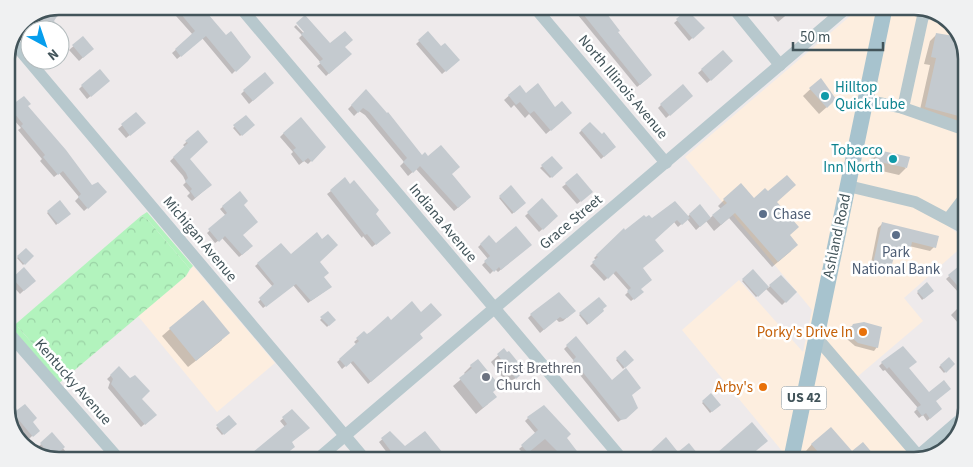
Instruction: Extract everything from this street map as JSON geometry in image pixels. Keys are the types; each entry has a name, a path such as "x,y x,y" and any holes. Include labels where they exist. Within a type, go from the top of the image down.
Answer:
{"main road":[{"name":"Ashland Road","path":"793,452 883,15"}],"street":[{"name":"Indiana Avenue","path":"247,15 616,452"},
{"name":"North Illinois Avenue","path":"541,15 666,163"},
{"path":"739,15 780,65"},
{"name":"Grace Street","path":"326,452 838,15"},
{"path":"903,108 924,16"},
{"name":"Michigan Avenue","path":"16,46 359,452"},
{"path":"866,100 903,108 958,127"},
{"path":"848,186 915,202 958,224"},
{"path":"949,218 958,206"},
{"path":"816,337 914,452"},
{"name":"Kentucky Avenue","path":"15,340 113,452"},
{"path":"927,450 955,425"}],"shaded area":[{"path":"851,15 923,16 934,20 951,34 958,56 958,217 948,226 958,234 958,250 904,298 923,321 850,383 908,452 782,452 682,330 739,280 803,352 812,310 685,157"},
{"path":"193,266 275,363 217,412 138,316 186,276"}],"green space":[{"path":"147,212 193,266 190,269 148,220 141,216"},
{"path":"141,216 148,220 190,269 186,276 70,374 59,374 18,327 18,322"},
{"path":"18,322 18,327 59,374 70,374 58,384 15,335 15,325"}],"building":[{"path":"58,15 55,20 39,20 45,17"},
{"path":"182,15 209,15 226,35 231,31 251,57 236,72 206,36 181,57 175,49 195,31"},
{"path":"305,15 330,43 345,31 353,40 345,47 352,54 329,74 319,62 323,59 301,34 304,32 296,23"},
{"path":"584,15 608,15 620,31 618,32 652,75 640,85"},
{"path":"681,15 692,15 705,28 693,39 676,19"},
{"path":"428,31 441,46 445,43 460,60 446,72 418,40"},
{"path":"936,33 952,36 958,56 958,116 925,107 936,58 931,57"},
{"path":"83,36 94,49 83,58 72,45"},
{"path":"723,50 733,61 711,81 701,69"},
{"path":"100,69 110,81 91,97 81,85"},
{"path":"265,72 274,83 253,101 243,90"},
{"name":"Hilltop Quick Lube","path":"821,78 836,99 827,108 809,88"},
{"path":"538,83 555,107 562,101 572,113 551,131 534,111 530,114 520,102 516,105 508,95 520,85 526,93"},
{"path":"683,84 693,96 670,116 660,104"},
{"path":"366,89 388,112 422,155 425,152 428,156 441,145 460,167 452,174 471,197 458,208 420,166 413,173 403,162 407,158 369,112 363,108 358,113 351,105"},
{"path":"24,96 31,104 28,106 66,150 92,185 98,182 107,192 88,209 78,197 81,194 63,171 58,175 43,157 45,155 21,126 23,124 15,114 15,103"},
{"path":"136,112 146,123 130,136 121,124"},
{"path":"246,115 255,125 242,136 233,125"},
{"path":"301,117 326,147 312,162 308,158 303,162 293,150 296,148 283,133"},
{"path":"590,122 602,134 604,132 616,147 604,157 581,130"},
{"path":"198,130 208,142 190,159 212,185 195,198 190,191 192,189 185,181 188,178 186,173 173,157 188,143 185,141"},
{"name":"Tobacco Inn North","path":"878,150 910,157 907,168 875,161"},
{"path":"552,156 563,168 552,178 541,165"},
{"path":"577,173 593,192 581,202 565,183"},
{"name":"Chase","path":"787,175 796,185 777,202 799,227 790,235 798,245 778,262 735,213 721,225 712,215 727,203 723,199 741,183 754,198 765,188 768,191"},
{"path":"345,177 350,184 354,180 379,210 376,214 391,233 376,245 367,234 365,235 330,190"},
{"path":"511,185 526,203 514,213 499,196"},
{"path":"240,191 248,201 244,205 258,222 243,235 253,246 242,255 225,236 219,242 208,229 227,213 222,206"},
{"path":"542,198 558,216 543,230 527,212"},
{"path":"60,200 71,214 58,224 47,211"},
{"path":"675,201 690,218 682,225 677,220 655,240 664,251 643,268 652,280 641,289 644,292 634,300 627,291 631,288 616,271 608,279 592,262 598,257 596,255 624,228 625,230 644,215 646,217 649,215 652,218"},
{"path":"700,204 711,218 700,227 689,214"},
{"path":"882,222 939,236 936,248 912,242 910,251 904,250 903,254 895,253 891,268 873,264"},
{"path":"516,226 532,245 501,270 499,267 494,272 484,261 490,256 480,244 489,235 496,243"},
{"path":"317,232 322,239 328,234 338,245 320,262 329,273 324,277 332,287 311,301 296,284 266,307 259,298 274,284 257,263 281,243 291,254"},
{"path":"26,248 34,256 25,265 17,256"},
{"path":"24,267 36,281 24,291 15,281 15,275"},
{"path":"958,267 958,286 948,275"},
{"path":"753,269 769,287 758,297 742,279"},
{"path":"781,275 797,292 786,303 769,285"},
{"path":"927,282 934,291 924,299 917,291"},
{"path":"559,292 576,311 567,318 563,319 560,317 544,330 530,314"},
{"path":"599,297 607,306 589,324 579,313"},
{"path":"203,300 230,333 196,361 169,328"},
{"path":"412,301 421,312 431,303 442,315 420,334 423,338 371,382 353,361 346,367 339,359 359,341 356,338 364,331 367,334 370,332 388,316 391,320"},
{"path":"328,311 336,320 329,326 320,317"},
{"name":"Porky's Drive In","path":"864,322 882,327 878,348 858,343 842,329"},
{"path":"576,336 612,380 626,368 641,388 632,395 638,408 626,419 621,420 573,360 576,357 566,345"},
{"path":"903,346 917,362 909,368 929,392 944,380 951,389 936,401 942,409 930,419 926,413 922,416 916,408 921,405 889,367 887,369 881,362"},
{"path":"504,348 507,352 509,351 524,372 516,379 497,354"},
{"path":"625,350 634,360 625,368 616,358"},
{"path":"949,357 955,364 946,373 940,365"},
{"path":"478,359 500,386 493,392 497,397 483,408 459,378 472,368 470,365"},
{"path":"119,366 130,378 135,375 150,391 142,399 157,415 145,425 111,384 113,379 110,375"},
{"path":"711,393 721,405 712,412 702,401"},
{"path":"25,404 37,418 33,422 40,431 33,437 16,417 15,411"},
{"path":"544,405 571,434 567,438 578,452 558,452 545,439 527,452 521,445 538,430 527,417"},
{"path":"292,409 310,428 292,442 295,447 288,452 253,452 287,424 282,417"},
{"path":"229,415 237,424 224,435 216,425"},
{"path":"752,422 768,441 755,452 718,452"},
{"path":"831,427 852,451 863,442 871,452 818,452 811,444"},
{"path":"390,431 405,446 425,431 442,452 392,452 381,438"},
{"path":"52,432 65,447 59,452 47,451 40,443"},
{"path":"666,437 678,452 650,452"},
{"path":"689,443 696,452 678,452"}],"place":[{"name":"Hilltop Quick Lube","path":"825,96"},
{"name":"Tobacco Inn North","path":"893,159"},
{"name":"Chase","path":"763,214"},
{"name":"Park National Bank","path":"896,235"},
{"name":"Porky's Drive In","path":"863,332"},
{"name":"First Brethren Church","path":"486,377"},
{"name":"Arby's","path":"763,387"}]}
